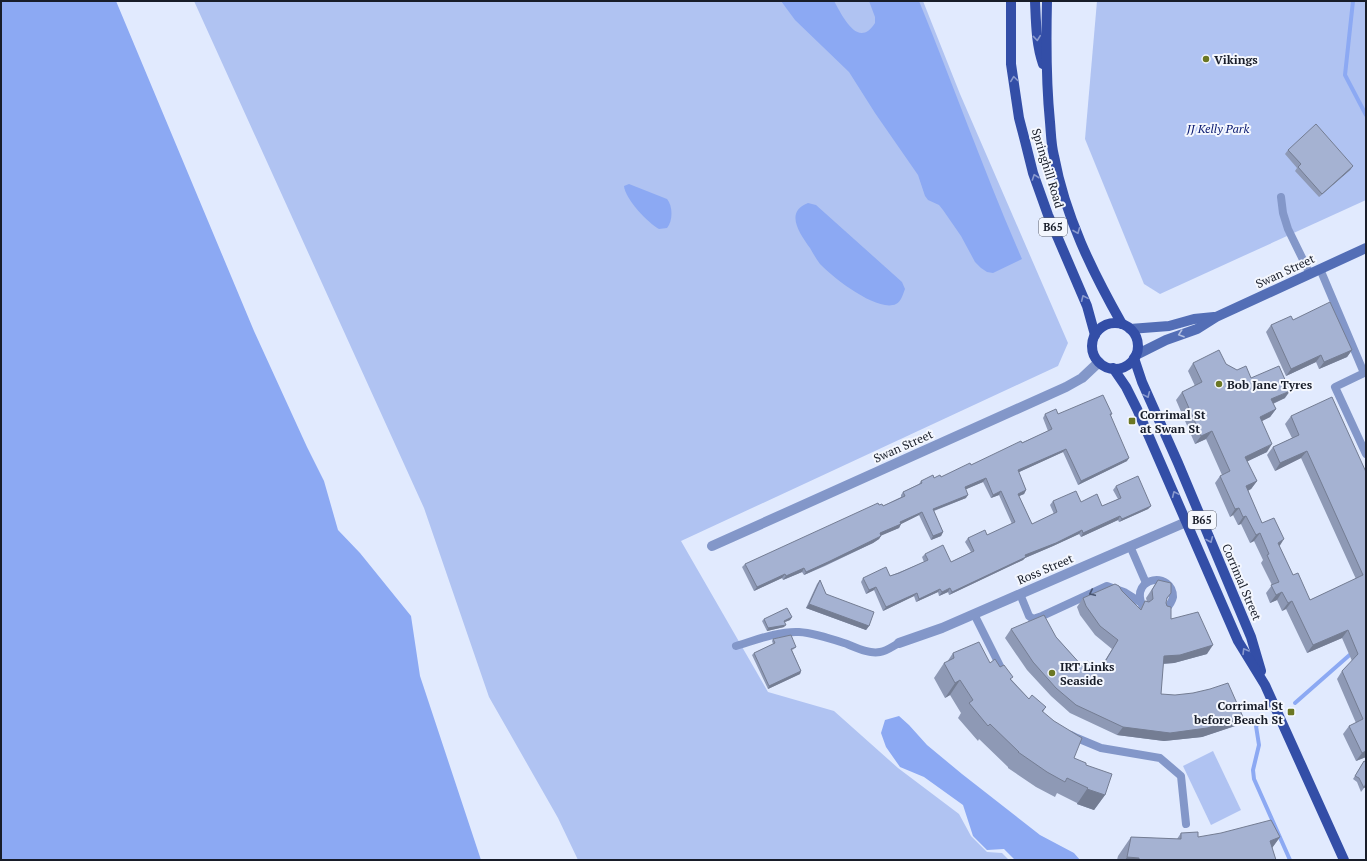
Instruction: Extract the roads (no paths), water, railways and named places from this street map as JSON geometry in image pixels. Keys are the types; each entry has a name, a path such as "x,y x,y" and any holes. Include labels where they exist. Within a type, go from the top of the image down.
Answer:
{"main road":[{"name":"Springhill Road","path":"1012,1 1011,64 1019,118 1033,173 1048,215 1087,306 1095,335"},
{"path":"1035,1 1038,49 1046,74"},
{"name":"Springhill Road","path":"1047,1 1046,74 1053,154 1067,208 1091,265 1104,294 1126,326"},
{"path":"1095,335 1100,329 1107,325 1114,323 1126,326"},
{"name":"B65","path":"1126,326 1135,334 1138,348 1135,357"},
{"name":"B65","path":"1095,335 1092,346 1093,352 1099,362"},
{"path":"1099,362 1113,368 1125,366 1135,357"},
{"name":"Corrimal Street","path":"1135,357 1142,382 1251,637 1265,685"},
{"name":"Corrimal Street","path":"1113,368 1126,387 1138,409 1238,641 1265,685 1344,860"}],"street":[{"name":"Swan Street","path":"1135,357 1166,340 1197,329 1216,317 1366,248"},
{"name":"Swan Street","path":"1126,326 1169,326 1194,319 1216,317"},
{"name":"Swan Street","path":"712,546 1066,387 1082,378 1099,362"},
{"name":"Ross Street","path":"899,643 922,636 1200,516"}],"lane":[{"path":"1281,197 1283,213 1288,229 1310,274"},
{"path":"1320,269 1365,372 1335,387 1366,454"},
{"path":"1130,546 1146,583"},
{"path":"1020,594 1029,616 1033,619 1107,586 1124,592 1141,604 1140,591 1146,583 1156,579 1167,583 1170,588 1173,599 1171,604 1165,610"},
{"path":"974,614 999,667 1008,679"},
{"path":"736,646 760,638 800,632 834,640 869,652 883,651 899,643"},
{"path":"1066,732 1100,748 1160,758 1181,776 1186,824"}],"waterway":[{"path":"1353,1 1345,75 1366,115"},
{"path":"1295,703 1353,652"},
{"path":"1262,720 1256,726 1259,745 1253,770 1254,779 1290,860"}],"place":[{"name":"Vikings","path":"1206,59"},
{"name":"Bob Jane Tyres","path":"1219,384"},
{"name":"Corrimal St at Swan St","path":"1132,421"},
{"name":"IRT Links Seaside","path":"1052,673"},
{"name":"Corrimal St before Beach St","path":"1291,712"}],"park label":[{"name":"JJ Kelly Park","path":"1218,128"}]}
